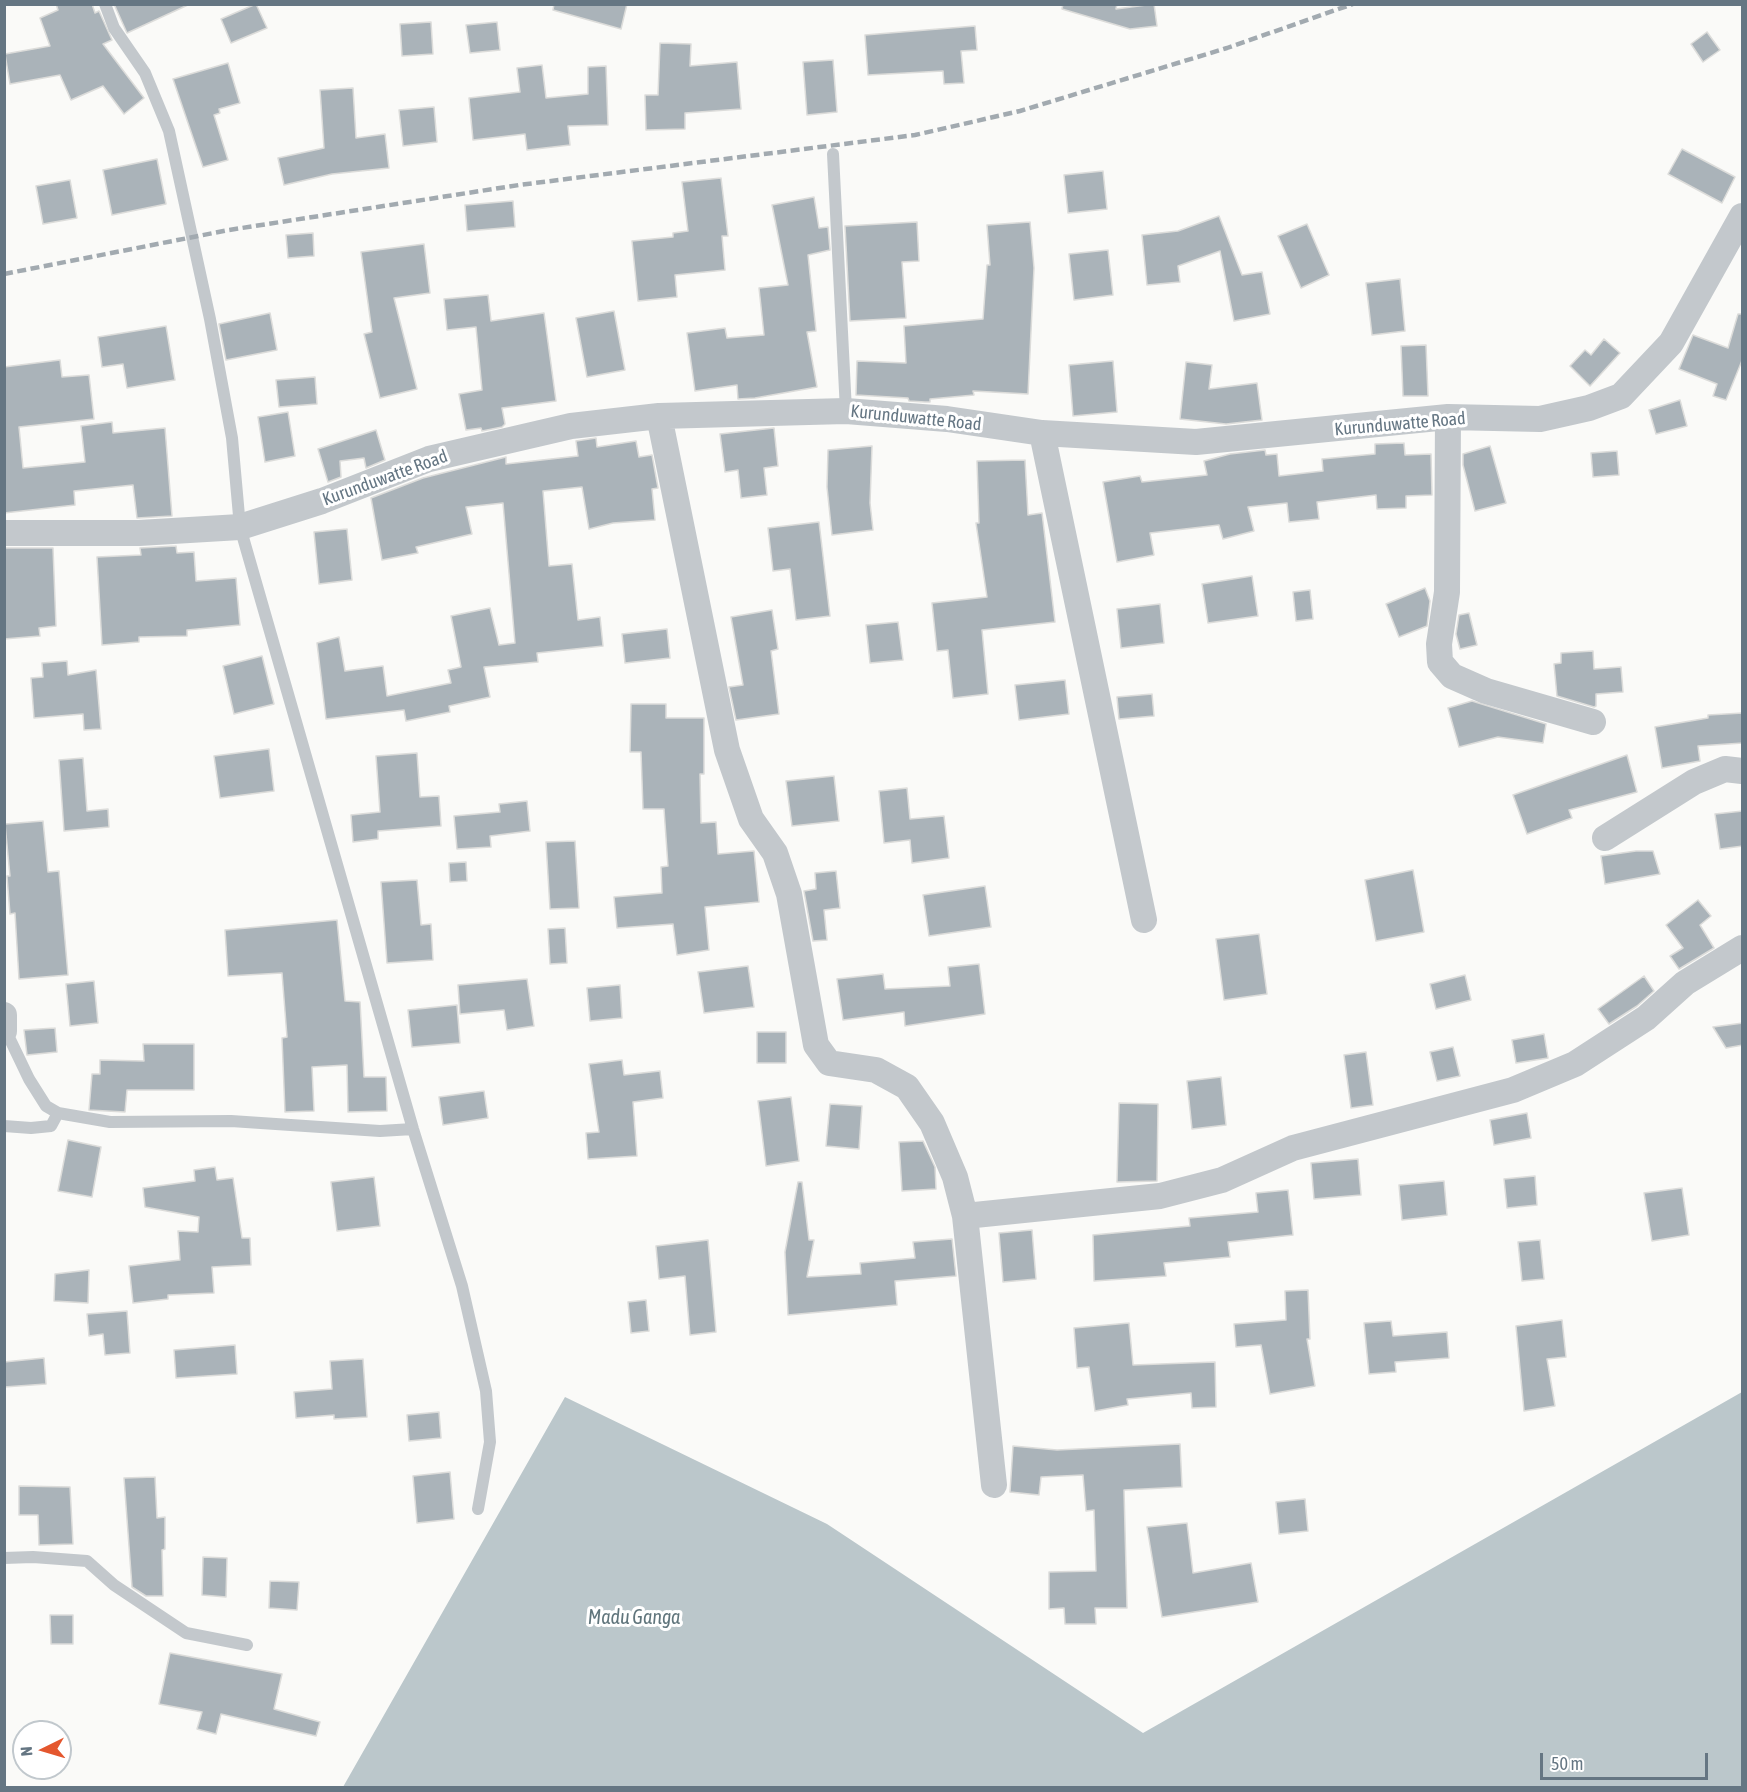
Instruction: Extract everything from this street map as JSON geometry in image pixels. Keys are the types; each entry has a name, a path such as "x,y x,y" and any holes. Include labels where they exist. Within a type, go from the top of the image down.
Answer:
{"street":[{"name":"Kurunduwatte Road","path":"4,533 139,533 240,527 322,501 429,459 571,426 659,416 846,411 947,419 1042,433 1196,442 1448,417 1540,419 1589,408 1621,396 1671,343 1743,216"},
{"path":"659,416 727,750 751,819 775,853 789,894 816,1045 829,1063 876,1070 907,1087 932,1123 955,1177 965,1216 994,1485"},
{"path":"1448,417 1447,592 1439,644 1440,662 1452,676 1486,692 1593,722"},
{"path":"1042,433 1144,920"},
{"path":"1605,838 1694,782 1725,769 1743,771"},
{"path":"965,1216 1160,1196 1222,1180 1293,1149 1513,1090 1575,1064 1647,1018 1685,983 1743,948"}],"lane":[{"path":"105,4 114,28 145,73 169,131 210,319 232,438 240,527 413,1129 462,1286 486,1391 490,1442 478,1509"},
{"path":"833,154 846,411"},
{"path":"5,1026 29,1079 46,1106 58,1113 110,1122 231,1121 380,1131 413,1129"},
{"path":"4,1126 31,1128 51,1126 58,1113"},
{"path":"4,1558 33,1557 87,1561 114,1585 186,1633 248,1645"}],"water":[{"name":"Madu Ganga","path":"1742,1392 1742,1787 343,1787 565,1397 827,1524 1143,1733"}],"building":[{"path":"56,4 92,4 95,13 99,11 112,40 103,44 144,98 124,114 103,86 71,100 60,75 10,84 5,54 50,46 40,18 58,10"},
{"path":"114,4 190,4 127,33"},
{"path":"256,4 267,28 231,43 221,19"},
{"path":"554,4 627,4 621,29 553,10"},
{"path":"1063,4 1117,4 1116,9 1154,4 1157,26 1130,29 1062,9"},
{"path":"431,22 433,54 402,56 400,24"},
{"path":"497,22 500,50 470,53 466,25"},
{"path":"975,26 977,50 961,51 964,83 944,84 943,71 868,75 865,35"},
{"path":"1707,32 1720,50 1703,62 1691,44"},
{"path":"660,43 691,44 690,66 737,62 741,109 685,113 685,129 646,130 645,95 658,95"},
{"path":"833,60 837,112 807,115 803,62"},
{"path":"228,63 240,103 219,109 220,113 214,115 228,160 203,167 173,79"},
{"path":"542,65 546,98 588,94 588,67 606,66 608,125 568,126 570,145 527,150 525,134 473,140 469,98 520,92 517,68"},
{"path":"353,88 356,138 385,134 389,168 332,174 284,185 278,158 324,148 320,90"},
{"path":"434,107 437,142 403,146 399,110"},
{"path":"1682,149 1735,177 1722,203 1668,174"},
{"path":"157,159 166,204 112,215 103,170"},
{"path":"1103,171 1107,209 1068,213 1064,175"},
{"path":"721,178 728,236 722,236 725,270 675,275 677,297 638,301 632,241 673,237 673,233 688,231 682,182"},
{"path":"70,180 77,218 43,224 36,186"},
{"path":"814,197 819,228 828,227 830,250 808,255 816,331 807,332 817,387 738,399 737,385 695,391 687,333 725,328 727,338 764,335 759,288 788,285 772,205"},
{"path":"513,201 515,227 467,231 465,205"},
{"path":"1219,216 1242,275 1262,272 1270,314 1234,321 1220,251 1178,266 1180,282 1147,285 1142,235 1178,231"},
{"path":"917,222 919,261 902,262 906,318 850,321 845,226"},
{"path":"1030,222 1034,268 1028,394 973,391 974,395 930,399 930,402 909,401 908,398 856,395 857,361 906,363 904,326 983,319 987,265 990,265 987,225"},
{"path":"1307,224 1329,275 1301,288 1278,236"},
{"path":"313,233 314,256 288,258 286,235"},
{"path":"424,244 430,293 394,298 417,389 380,398 364,334 372,332 361,252"},
{"path":"1108,250 1113,295 1074,300 1069,254"},
{"path":"1400,279 1405,331 1372,335 1366,283"},
{"path":"488,295 491,321 544,313 556,401 502,408 505,424 502,427 482,431 481,428 466,430 459,394 482,390 476,327 447,330 444,299"},
{"path":"614,311 625,370 587,377 576,318"},
{"path":"270,313 277,350 226,360 219,324"},
{"path":"1738,314 1743,314 1743,358 1726,400 1713,396 1717,384 1679,369 1693,335 1728,348"},
{"path":"166,326 175,380 127,388 123,364 102,367 98,337"},
{"path":"1604,339 1620,353 1590,386 1570,366 1585,350 1591,355"},
{"path":"1426,345 1428,396 1403,396 1401,346"},
{"path":"60,360 62,377 89,375 94,419 19,427 23,468 85,462 81,426 112,422 113,433 165,428 172,516 137,518 133,485 74,491 75,505 4,513 4,367"},
{"path":"1113,361 1117,412 1073,416 1069,365"},
{"path":"1186,362 1212,365 1209,389 1257,383 1262,420 1226,424 1180,419"},
{"path":"315,377 317,404 279,407 276,380"},
{"path":"1680,400 1687,426 1656,434 1649,410"},
{"path":"288,412 295,456 265,462 258,417"},
{"path":"774,428 778,466 764,468 767,495 741,498 738,470 725,472 720,434"},
{"path":"376,430 385,460 366,468 364,458 340,461 341,477 328,482 318,449"},
{"path":"596,438 597,447 636,441 639,457 652,455 658,488 652,489 655,520 613,523 589,529 582,487 543,491 549,566 572,564 578,620 600,617 603,646 537,653 538,662 484,667 490,697 449,706 450,712 406,721 404,710 326,719 317,643 339,637 345,671 383,666 387,696 451,683 448,670 461,667 451,616 490,608 499,645 515,643 503,503 466,507 472,534 416,547 418,553 382,560 371,498 423,478 506,457 506,464 578,456 576,441"},
{"path":"1404,443 1405,455 1431,454 1432,495 1406,496 1406,508 1377,509 1376,495 1317,502 1319,519 1289,522 1287,503 1248,507 1254,531 1223,539 1219,525 1150,533 1154,555 1117,562 1103,482 1140,476 1142,482 1207,475 1204,461 1230,454 1265,450 1266,455 1277,454 1279,476 1323,471 1322,459 1375,454 1375,444"},
{"path":"872,446 870,503 873,530 832,535 827,487 828,450"},
{"path":"1490,446 1506,503 1475,511 1463,465 1463,454"},
{"path":"1617,451 1619,475 1593,477 1591,453"},
{"path":"1025,460 1028,515 1042,513 1055,622 982,630 988,694 953,698 948,650 937,651 932,603 987,597 976,523 979,523 977,461"},
{"path":"819,522 830,616 796,620 790,569 773,571 768,528"},
{"path":"347,529 352,580 319,584 314,532"},
{"path":"176,546 177,553 194,552 196,581 236,578 240,625 187,630 187,636 139,637 139,642 102,645 97,557 141,555 140,548"},
{"path":"4,548 53,548 56,626 39,628 40,636 4,639"},
{"path":"1252,576 1258,616 1208,623 1202,584"},
{"path":"1425,588 1430,601 1427,626 1399,637 1386,604"},
{"path":"1310,590 1313,619 1296,621 1293,592"},
{"path":"1160,604 1164,643 1121,648 1117,609"},
{"path":"772,610 778,649 771,651 779,714 736,720 729,687 743,685 731,617"},
{"path":"1469,613 1477,645 1460,649 1456,634 1459,615"},
{"path":"898,622 903,660 870,663 866,625"},
{"path":"667,629 670,658 625,663 622,634"},
{"path":"1593,651 1594,669 1621,667 1623,692 1596,694 1596,706 1594,707 1557,696 1554,664 1561,663 1561,653"},
{"path":"262,656 274,704 234,714 223,666"},
{"path":"67,661 68,675 96,670 101,729 84,730 83,714 34,718 31,678 43,677 42,663"},
{"path":"1065,680 1069,714 1019,720 1015,685"},
{"path":"1152,694 1154,716 1119,719 1117,697"},
{"path":"1472,701 1546,724 1543,743 1498,737 1459,747 1448,708"},
{"path":"631,704 666,704 666,718 704,718 704,774 700,774 701,823 716,822 718,854 754,851 759,902 705,907 709,950 677,955 673,924 617,928 614,897 662,893 661,867 668,866 664,809 643,809 641,752 630,752"},
{"path":"1743,713 1743,743 1698,746 1700,761 1662,768 1655,727 1708,718 1708,715"},
{"path":"269,749 274,791 220,798 214,756"},
{"path":"417,753 420,797 439,796 441,826 378,831 378,839 353,842 351,815 380,812 376,756"},
{"path":"1627,755 1637,792 1569,810 1572,818 1527,834 1513,795"},
{"path":"83,758 87,811 108,809 109,827 64,831 59,760"},
{"path":"834,776 839,821 792,826 786,781"},
{"path":"907,788 910,819 944,816 949,858 912,863 910,840 884,843 879,791"},
{"path":"527,801 530,831 490,836 491,847 457,849 454,816 500,812 499,804"},
{"path":"1743,811 1743,846 1720,849 1715,814"},
{"path":"43,821 48,872 59,871 68,975 19,979 15,913 10,914 7,876 10,876 5,824"},
{"path":"575,841 579,908 550,909 546,842"},
{"path":"1653,851 1660,874 1605,884 1601,856"},
{"path":"466,862 467,881 450,882 449,863"},
{"path":"1413,870 1424,932 1376,941 1365,880"},
{"path":"836,871 840,908 824,910 827,940 813,941 804,891 816,889 815,873"},
{"path":"417,880 421,925 431,924 433,960 387,963 381,882"},
{"path":"985,886 991,927 929,936 923,895"},
{"path":"1698,900 1711,916 1700,925 1714,948 1679,969 1670,956 1683,948 1666,925"},
{"path":"337,920 345,1001 360,1002 364,1077 386,1077 387,1111 348,1112 347,1065 312,1067 314,1111 285,1112 282,1038 287,1037 282,973 228,976 225,930"},
{"path":"565,928 567,963 550,964 548,929"},
{"path":"1259,934 1267,994 1224,1000 1216,939"},
{"path":"979,964 985,1014 905,1026 904,1012 843,1020 837,979 883,974 885,989 950,986 948,967"},
{"path":"748,966 754,1007 704,1013 698,972"},
{"path":"1465,975 1471,1000 1436,1009 1430,984"},
{"path":"1644,976 1654,991 1637,1006 1609,1024 1598,1009"},
{"path":"527,979 534,1026 507,1030 504,1010 460,1014 458,985"},
{"path":"94,981 98,1023 70,1026 66,984"},
{"path":"620,985 622,1018 590,1021 587,988"},
{"path":"457,1005 460,1043 412,1047 408,1010"},
{"path":"1743,1023 1743,1045 1726,1048 1713,1027"},
{"path":"55,1028 57,1052 27,1055 24,1030"},
{"path":"757,1032 786,1032 786,1063 757,1063"},
{"path":"1544,1034 1548,1058 1516,1063 1512,1040"},
{"path":"143,1044 194,1044 194,1090 127,1090 125,1112 89,1110 92,1074 100,1074 100,1060 144,1061"},
{"path":"1453,1047 1460,1076 1437,1081 1430,1052"},
{"path":"1366,1052 1373,1105 1351,1108 1344,1055"},
{"path":"622,1060 624,1075 660,1071 663,1098 633,1102 637,1156 588,1159 586,1133 599,1132 589,1064"},
{"path":"1221,1077 1226,1125 1192,1129 1187,1081"},
{"path":"484,1091 488,1118 443,1125 439,1097"},
{"path":"791,1097 799,1161 766,1166 758,1101"},
{"path":"1119,1103 1158,1104 1157,1181 1117,1182"},
{"path":"830,1104 862,1106 859,1149 826,1146"},
{"path":"1527,1113 1531,1138 1494,1145 1490,1120"},
{"path":"68,1140 101,1147 92,1197 58,1191"},
{"path":"923,1141 935,1167 936,1189 902,1191 899,1142"},
{"path":"1358,1159 1361,1195 1314,1199 1311,1163"},
{"path":"215,1167 217,1180 233,1178 242,1238 250,1238 251,1265 212,1267 214,1293 168,1295 168,1299 133,1303 129,1266 180,1260 178,1231 198,1232 199,1217 145,1207 143,1188 195,1181 194,1170"},
{"path":"1535,1176 1537,1205 1507,1208 1504,1179"},
{"path":"374,1177 380,1226 337,1231 331,1182"},
{"path":"1444,1181 1447,1215 1402,1220 1399,1185"},
{"path":"798,1182 802,1182 809,1240 814,1240 807,1277 861,1274 860,1263 915,1258 913,1242 952,1239 956,1276 895,1281 897,1305 788,1315 785,1252"},
{"path":"1682,1188 1689,1235 1652,1241 1644,1193"},
{"path":"1288,1190 1293,1235 1228,1242 1230,1257 1164,1263 1166,1276 1094,1281 1093,1235 1190,1226 1189,1218 1258,1212 1256,1193"},
{"path":"1032,1230 1036,1279 1003,1282 999,1233"},
{"path":"708,1240 716,1332 690,1335 685,1276 659,1279 656,1246"},
{"path":"1540,1240 1544,1279 1522,1281 1518,1242"},
{"path":"89,1270 88,1303 54,1301 55,1274"},
{"path":"1308,1290 1310,1339 1307,1339 1315,1386 1270,1394 1261,1345 1236,1347 1234,1324 1286,1320 1285,1291"},
{"path":"646,1300 649,1331 631,1333 628,1302"},
{"path":"127,1311 130,1353 105,1355 103,1334 89,1336 87,1314"},
{"path":"1562,1320 1566,1357 1547,1359 1555,1406 1524,1411 1516,1326"},
{"path":"1391,1321 1393,1336 1447,1332 1449,1358 1395,1362 1396,1372 1369,1374 1364,1323"},
{"path":"1129,1323 1133,1365 1215,1362 1216,1407 1192,1408 1191,1393 1127,1399 1128,1405 1095,1411 1089,1367 1077,1368 1074,1328"},
{"path":"235,1345 237,1374 176,1378 174,1350"},
{"path":"44,1358 46,1384 4,1387 4,1362"},
{"path":"363,1359 367,1417 334,1419 334,1415 296,1418 294,1392 332,1389 330,1361"},
{"path":"439,1412 441,1438 409,1441 407,1415"},
{"path":"1180,1444 1182,1487 1124,1490 1127,1608 1095,1608 1096,1624 1065,1624 1064,1608 1049,1609 1049,1572 1096,1571 1094,1510 1086,1511 1083,1475 1041,1477 1039,1495 1010,1492 1013,1446 1057,1450"},
{"path":"450,1472 454,1519 417,1523 413,1476"},
{"path":"155,1477 157,1518 165,1517 165,1549 162,1550 163,1596 146,1596 132,1587 124,1478"},
{"path":"19,1486 70,1487 73,1544 39,1545 38,1515 19,1515"},
{"path":"1305,1499 1308,1531 1279,1534 1276,1502"},
{"path":"1187,1523 1193,1573 1251,1563 1258,1602 1162,1617 1147,1527"},
{"path":"203,1557 227,1558 226,1597 202,1595"},
{"path":"270,1581 299,1582 297,1610 269,1608"},
{"path":"50,1615 73,1615 73,1644 51,1644"},
{"path":"170,1653 282,1674 274,1709 320,1722 316,1736 221,1714 216,1734 197,1729 202,1712 159,1704"}],"railway":[{"path":"4,274 229,230 519,185 915,135 1020,111 1227,48 1353,4"}]}
